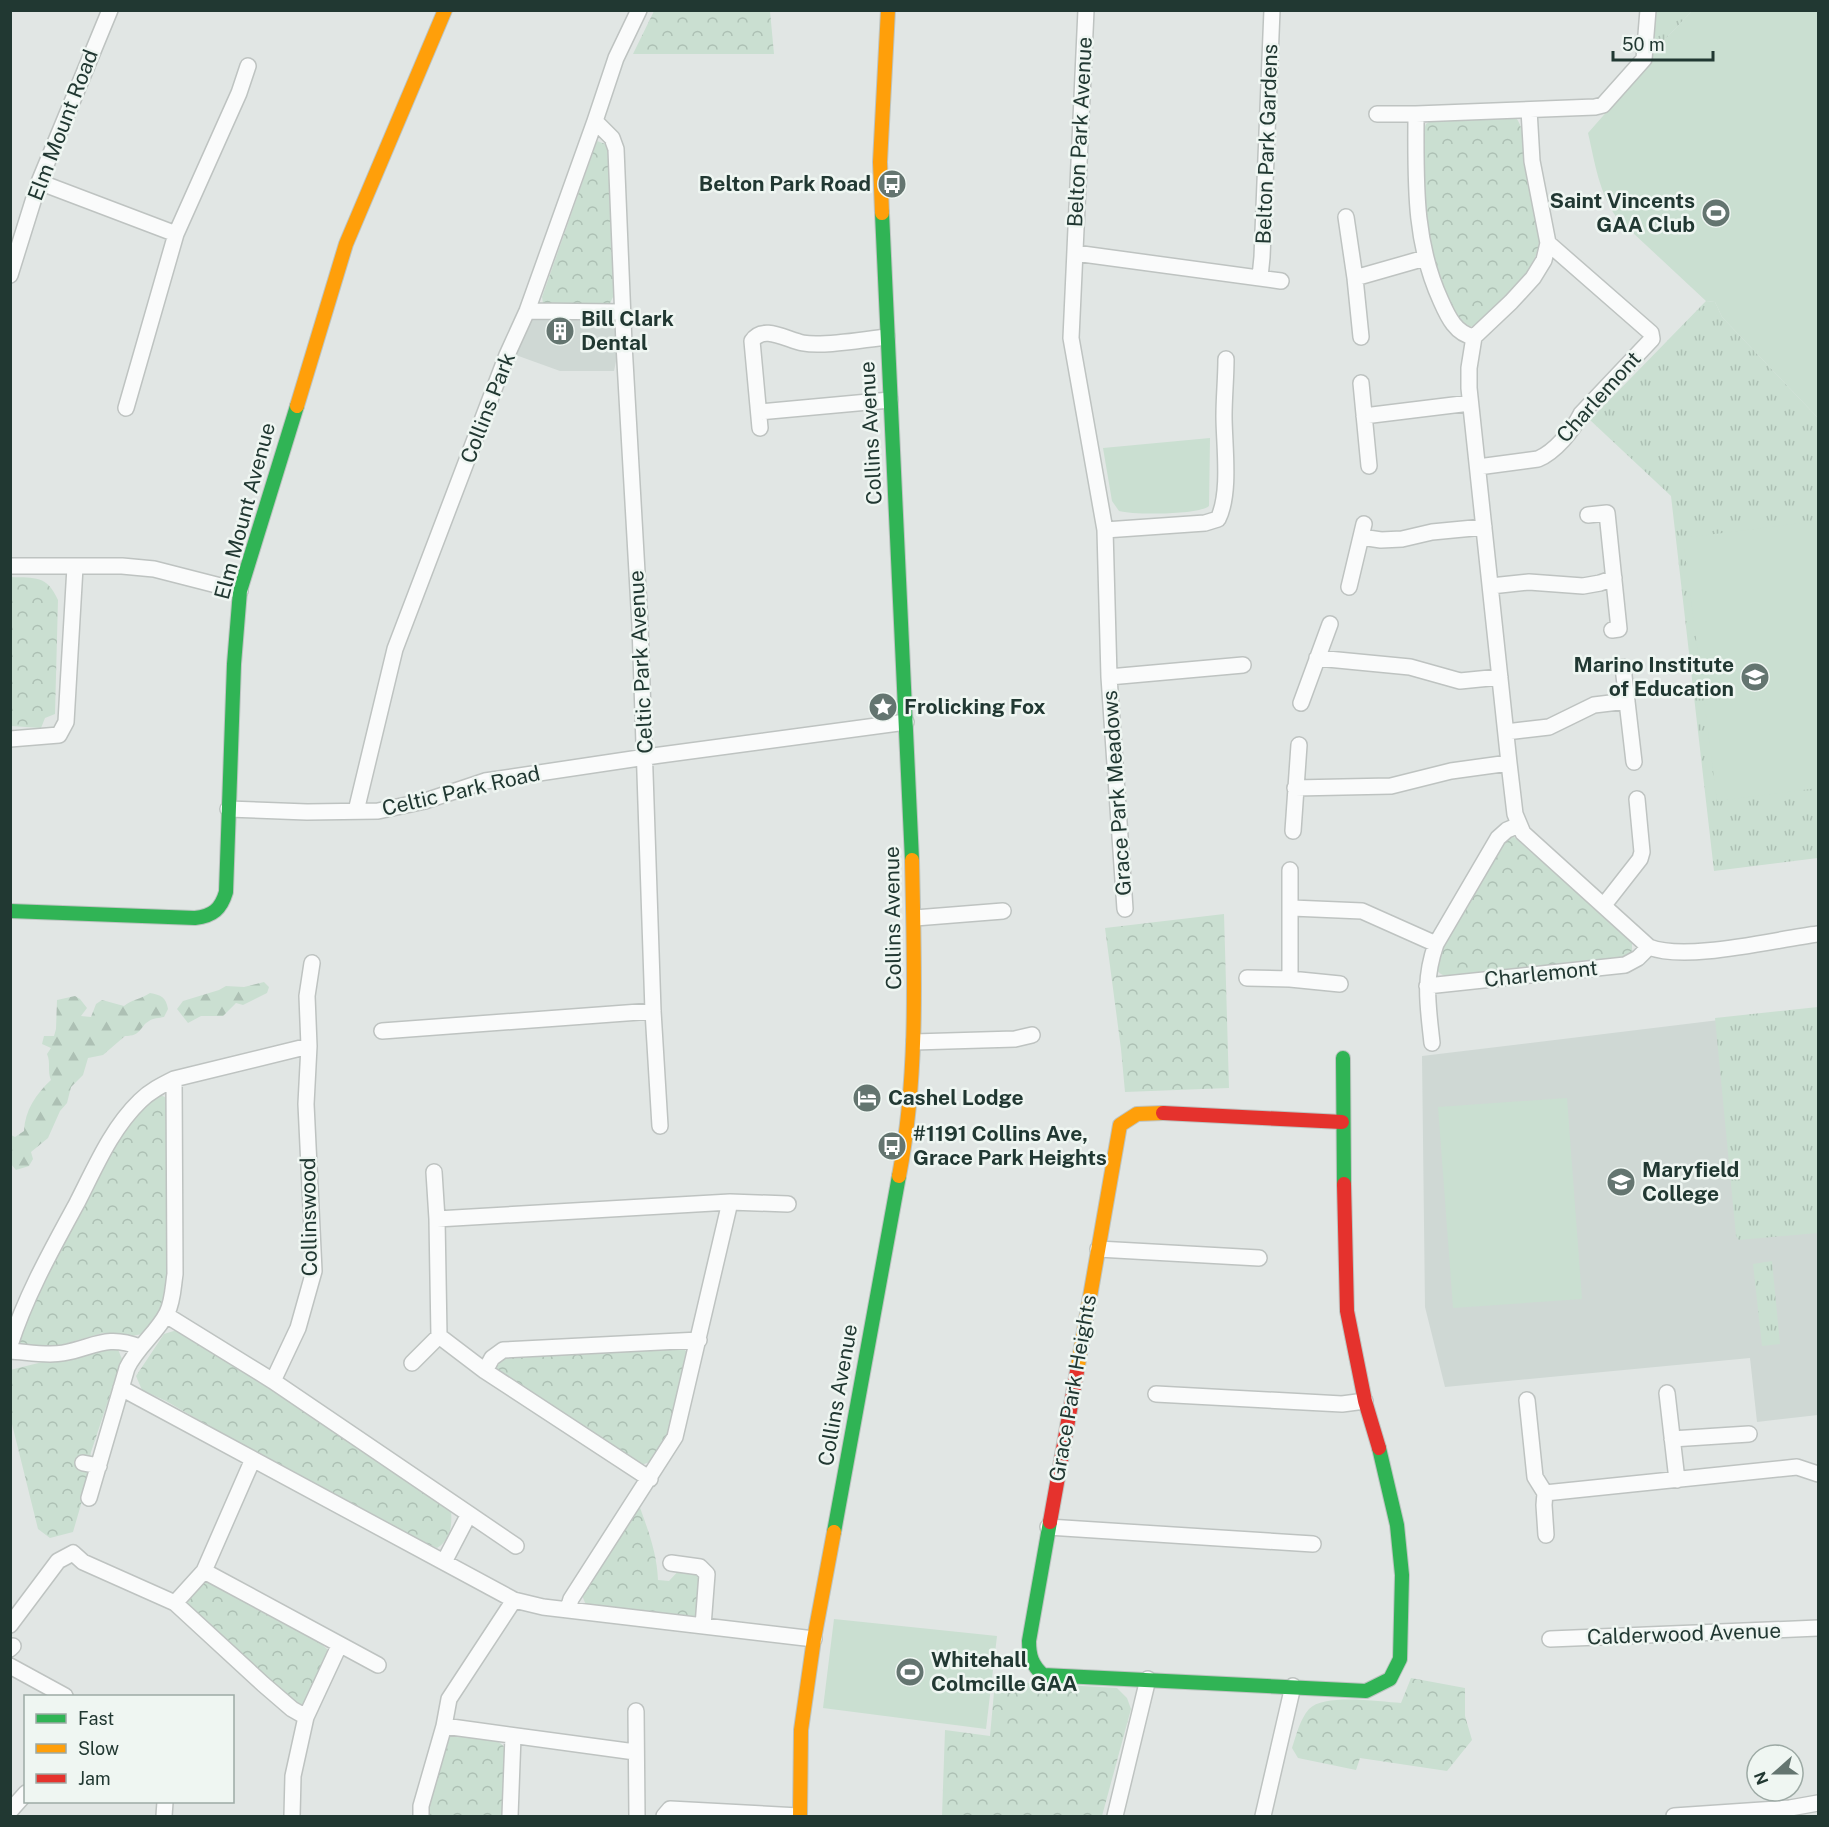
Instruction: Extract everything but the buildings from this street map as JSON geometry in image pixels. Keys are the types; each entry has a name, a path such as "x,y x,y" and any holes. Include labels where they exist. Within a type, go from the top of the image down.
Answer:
{"street":[{"name":"Elm Mount Road","path":"10,274 39,182 110,10"},
{"name":"Elm Mount Avenue","path":"10,911 195,918 208,917 215,913 225,900 234,664 240,591 346,244 445,10"},
{"name":"Collins Park","path":"356,811 395,650 507,355 527,311 616,58 639,10"},
{"name":"Collins Avenue","path":"799,1816 801,1730 814,1639 901,1167 914,1042 915,918 880,162 888,10"},
{"name":"Belton Park Avenue","path":"1075,254 1086,10"},
{"name":"Belton Park Gardens","path":"1260,278 1272,10"},
{"path":"1377,114 1529,110 1603,105 1644,59 1648,10"},
{"path":"126,408 176,234 248,66"},
{"path":"1529,110 1532,161 1548,243 1544,260 1533,278 1474,337 1469,368 1470,403 1515,814 1519,825 1530,841 1649,947 1666,952 1678,952 1818,934"},
{"path":"1416,114 1418,215 1425,258 1447,314 1458,330 1466,336 1474,337"},
{"name":"Celtic Park Avenue","path":"595,121 612,138 616,149 622,312 646,757 653,1011 660,1126"},
{"path":"39,182 176,234"},
{"path":"1346,217 1361,337"},
{"name":"Charlemont","path":"1478,467 1546,456 1576,424 1581,414 1652,339 1651,333 1548,243"},
{"path":"1075,254 1281,281"},
{"name":"Grace Park Meadows","path":"1075,254 1071,346 1105,530 1109,677 1125,909"},
{"path":"1355,278 1425,258"},
{"path":"527,311 622,312"},
{"path":"760,428 752,341 760,333 805,343 887,337"},
{"path":"1105,530 1205,523 1218,519 1223,509 1225,472 1226,359"},
{"path":"1361,383 1369,466"},
{"path":"759,412 890,400"},
{"path":"1364,416 1470,403"},
{"path":"1588,515 1607,513 1619,629 1612,630"},
{"path":"1348,586 1362,530 1381,540 1402,540 1432,532 1484,527"},
{"path":"10,566 122,566 154,569 240,591"},
{"path":"10,739 59,735 66,722 75,567"},
{"path":"1491,586 1529,582 1583,586 1614,578"},
{"path":"1301,703 1330,624"},
{"path":"1317,658 1410,667 1460,681 1500,676"},
{"name":"Grace Park Meadows","path":"1109,677 1243,665"},
{"path":"1623,667 1634,762"},
{"path":"1506,732 1549,727 1594,705 1628,701"},
{"name":"Celtic Park Road","path":"228,809 307,812 378,811 425,801 485,781 906,722"},
{"path":"1293,831 1299,745"},
{"path":"1295,788 1391,786 1444,772 1509,763"},
{"path":"1604,905 1640,860 1642,852 1633,820 1637,799"},
{"path":"1432,1042 1426,986 1430,961 1436,944 1498,838 1507,830 1519,825"},
{"path":"1290,870 1292,908 1290,979"},
{"path":"1292,908 1362,911 1436,944"},
{"path":"915,918 1003,911"},
{"name":"Charlemont","path":"1426,986 1625,965 1632,963 1649,947"},
{"name":"Collinswood","path":"273,1381 298,1328 314,1271 306,1104 309,1046 307,996 312,963"},
{"path":"1246,978 1341,984"},
{"path":"382,1031 653,1011"},
{"path":"914,1042 1015,1039 1032,1035"},
{"path":"10,1345 19,1317 36,1281 112,1135 140,1101 158,1086 174,1079 309,1046"},
{"name":"Grace Park Heights","path":"1342,1122 1151,1112 1138,1113 1127,1118 1120,1125 1048,1527 1029,1648 1030,1660 1036,1670 1043,1675 1366,1690 1390,1679 1400,1659 1402,1575 1397,1525 1380,1450 1365,1401 1347,1311 1342,1122 1344,1058"},
{"path":"89,1498 127,1368 140,1347 166,1315 172,1302 175,1275 174,1079"},
{"path":"412,1364 439,1336 434,1172"},
{"path":"437,1219 730,1202 789,1204"},
{"path":"568,1609 571,1599 675,1437 730,1202"},
{"path":"1098,1249 1259,1258"},
{"path":"166,1315 273,1381 516,1546"},
{"path":"439,1336 484,1371 650,1479"},
{"path":"10,1351 61,1353 107,1340 125,1341 140,1347"},
{"path":"484,1371 492,1358 503,1350 699,1340"},
{"path":"121,1388 514,1600 543,1607 814,1639"},
{"path":"1667,1393 1677,1480"},
{"path":"1156,1394 1342,1404 1365,1401"},
{"path":"1527,1400 1535,1477 1545,1493 1546,1536"},
{"path":"1672,1439 1749,1434"},
{"path":"175,1603 204,1571 253,1459"},
{"path":"83,1463 99,1466"},
{"path":"1545,1493 1797,1467 1818,1474"},
{"path":"444,1562 469,1514"},
{"path":"1048,1527 1313,1544"},
{"path":"10,1625 58,1561 73,1553 83,1562 175,1603 291,1709 306,1717"},
{"path":"671,1563 700,1567 707,1574 703,1626"},
{"path":"204,1571 339,1646 378,1665"},
{"path":"421,1816 421,1806 444,1726 449,1699 514,1600"},
{"name":"Calderwood Avenue","path":"1550,1639 1818,1628"},
{"path":"292,1816 293,1776 306,1717 339,1646"},
{"path":"10,1666 63,1695"},
{"path":"1115,1816 1148,1679"},
{"path":"1263,1816 1293,1686"},
{"path":"636,1711 637,1816"},
{"path":"444,1726 635,1752"},
{"path":"510,1816 513,1736"},
{"path":"10,1811 24,1795"},
{"path":"1674,1816 1790,1808 1818,1803"},
{"path":"664,1816 670,1809 799,1816"}],"shaded area":[{"path":"540,318 606,322 617,331 618,352 614,371 560,371 513,354 529,321"},
{"name":"Maryfield College","path":"1818,1008 1818,1415 1757,1422 1750,1358 1445,1387 1425,1307 1422,1056"}],"green space":[{"path":"654,11 770,11 774,54 633,54"},
{"path":"1655,11 1692,11 1652,53"},
{"name":"Saint Vincents GAA Club","path":"1692,11 1818,11 1818,418 1722,317 1715,302 1706,301 1617,218 1598,177 1588,133 1653,59 1652,53"},
{"path":"1516,118 1524,141 1525,167 1538,222 1539,243 1531,266 1516,287 1481,322 1467,327 1460,323 1454,315 1440,282 1429,240 1424,197 1423,132 1426,124 1432,120"},
{"path":"597,141 608,145 616,291 610,303 600,310 548,307 543,303 542,297"},
{"name":"Marino Institute of Education","path":"1706,301 1715,302 1722,317 1818,418 1818,858 1714,871 1671,496 1590,420"},
{"path":"1210,438 1209,506 1180,513 1151,514 1119,511 1112,501 1103,448"},
{"path":"1818,521 1818,788 1717,801 1683,538"},
{"path":"11,577 34,578 45,582 58,600 55,714 45,718 41,728 11,726"},
{"path":"1513,836 1623,933 1632,943 1629,956 1451,977 1442,975 1438,971 1436,965 1438,957 1502,843"},
{"path":"1224,914 1229,1088 1125,1092 1105,928"},
{"path":"264,982 269,987 267,993 243,1005 236,1003 223,1016 201,1016 188,1023 177,1009 183,1001 226,986 244,987"},
{"path":"150,993 160,996 166,1002 168,1009 164,1017 151,1020 137,1033 125,1036 103,1055 88,1058 83,1075 71,1087 67,1103 60,1111 48,1138 31,1152 33,1159 29,1166 16,1170 11,1164 11,1135 15,1137 24,1131 32,1103 51,1080 47,1054 51,1048 42,1044 44,1036 54,1036 57,1000 75,996 87,1008 81,1016 91,1017 96,1004 102,1000 124,1006"},
{"path":"1818,1007 1818,1233 1739,1240 1736,1236 1715,1018"},
{"path":"160,1095 168,1102 169,1287 160,1311 142,1334 132,1336 103,1333 57,1346 24,1347 18,1341 44,1275 113,1147 147,1104"},
{"path":"1567,1098 1582,1299 1453,1308 1438,1107"},
{"path":"1772,1261 1780,1344 1762,1346 1753,1264"},
{"path":"177,1330 230,1361 451,1508 451,1525 446,1540 437,1548 419,1540 276,1465 166,1401 142,1390 136,1376 164,1334"},
{"path":"680,1346 686,1351 687,1358 666,1439 658,1453 649,1462 639,1464 496,1370 497,1361 506,1356"},
{"path":"117,1347 122,1359 91,1452 84,1494 73,1532 50,1538 38,1529 11,1420 10,1370 75,1354"},
{"path":"639,1505 654,1551 658,1580 669,1581 682,1567 703,1574 701,1613 696,1618 586,1605 581,1593"},
{"path":"205,1582 319,1642 327,1649 327,1655 305,1704 300,1705 293,1702 185,1605 188,1592"},
{"name":"Whitehall Colmcille GAA","path":"834,1619 997,1636 986,1729 823,1708"},
{"path":"1411,1678 1465,1688 1465,1716 1472,1740 1447,1771 1360,1758 1356,1770 1298,1758 1292,1748 1309,1709 1327,1701 1340,1700 1401,1703"},
{"path":"995,1681 1117,1688 1127,1698 1131,1709 1102,1816 942,1816 945,1730 990,1736"},
{"path":"455,1735 484,1737 503,1746 506,1751 507,1816 424,1816 445,1737"}],"traffic: fast":[{"path":"882,213 912,860"},
{"path":"10,911 195,918 215,911 222,903 226,892 234,664 240,591 297,406"},
{"path":"1343,1058 1344,1184"},
{"path":"834,1532 899,1176"},
{"path":"1050,1522 1029,1641 1032,1660 1043,1675 1366,1691 1390,1679 1400,1659 1402,1575 1397,1525 1379,1448"}],"traffic: slow":[{"path":"297,406 346,244 445,10"},
{"path":"882,213 880,162 888,10"},
{"path":"899,1176 910,1098 914,1018 912,860"},
{"path":"1077,1371 1120,1125 1137,1114 1163,1113"},
{"path":"800,1816 801,1730 814,1639 834,1532"}],"traffic: jam":[{"path":"1163,1113 1342,1122"},
{"path":"1344,1184 1347,1311 1365,1401 1379,1448"},
{"path":"1050,1522 1077,1371"}],"place":[{"name":"Belton Park Road","path":"892,184"},
{"name":"Saint Vincents GAA Club","path":"1716,213"},
{"name":"Bill Clark Dental","path":"560,331"},
{"name":"Marino Institute of Education","path":"1755,677"},
{"name":"Frolicking Fox","path":"883,707"},
{"name":"Cashel Lodge","path":"867,1098"},
{"name":"#1191 Collins Ave, Grace Park Heights","path":"892,1146"},
{"name":"Maryfield College","path":"1621,1182"},
{"name":"Whitehall Colmcille GAA","path":"910,1672"}]}
